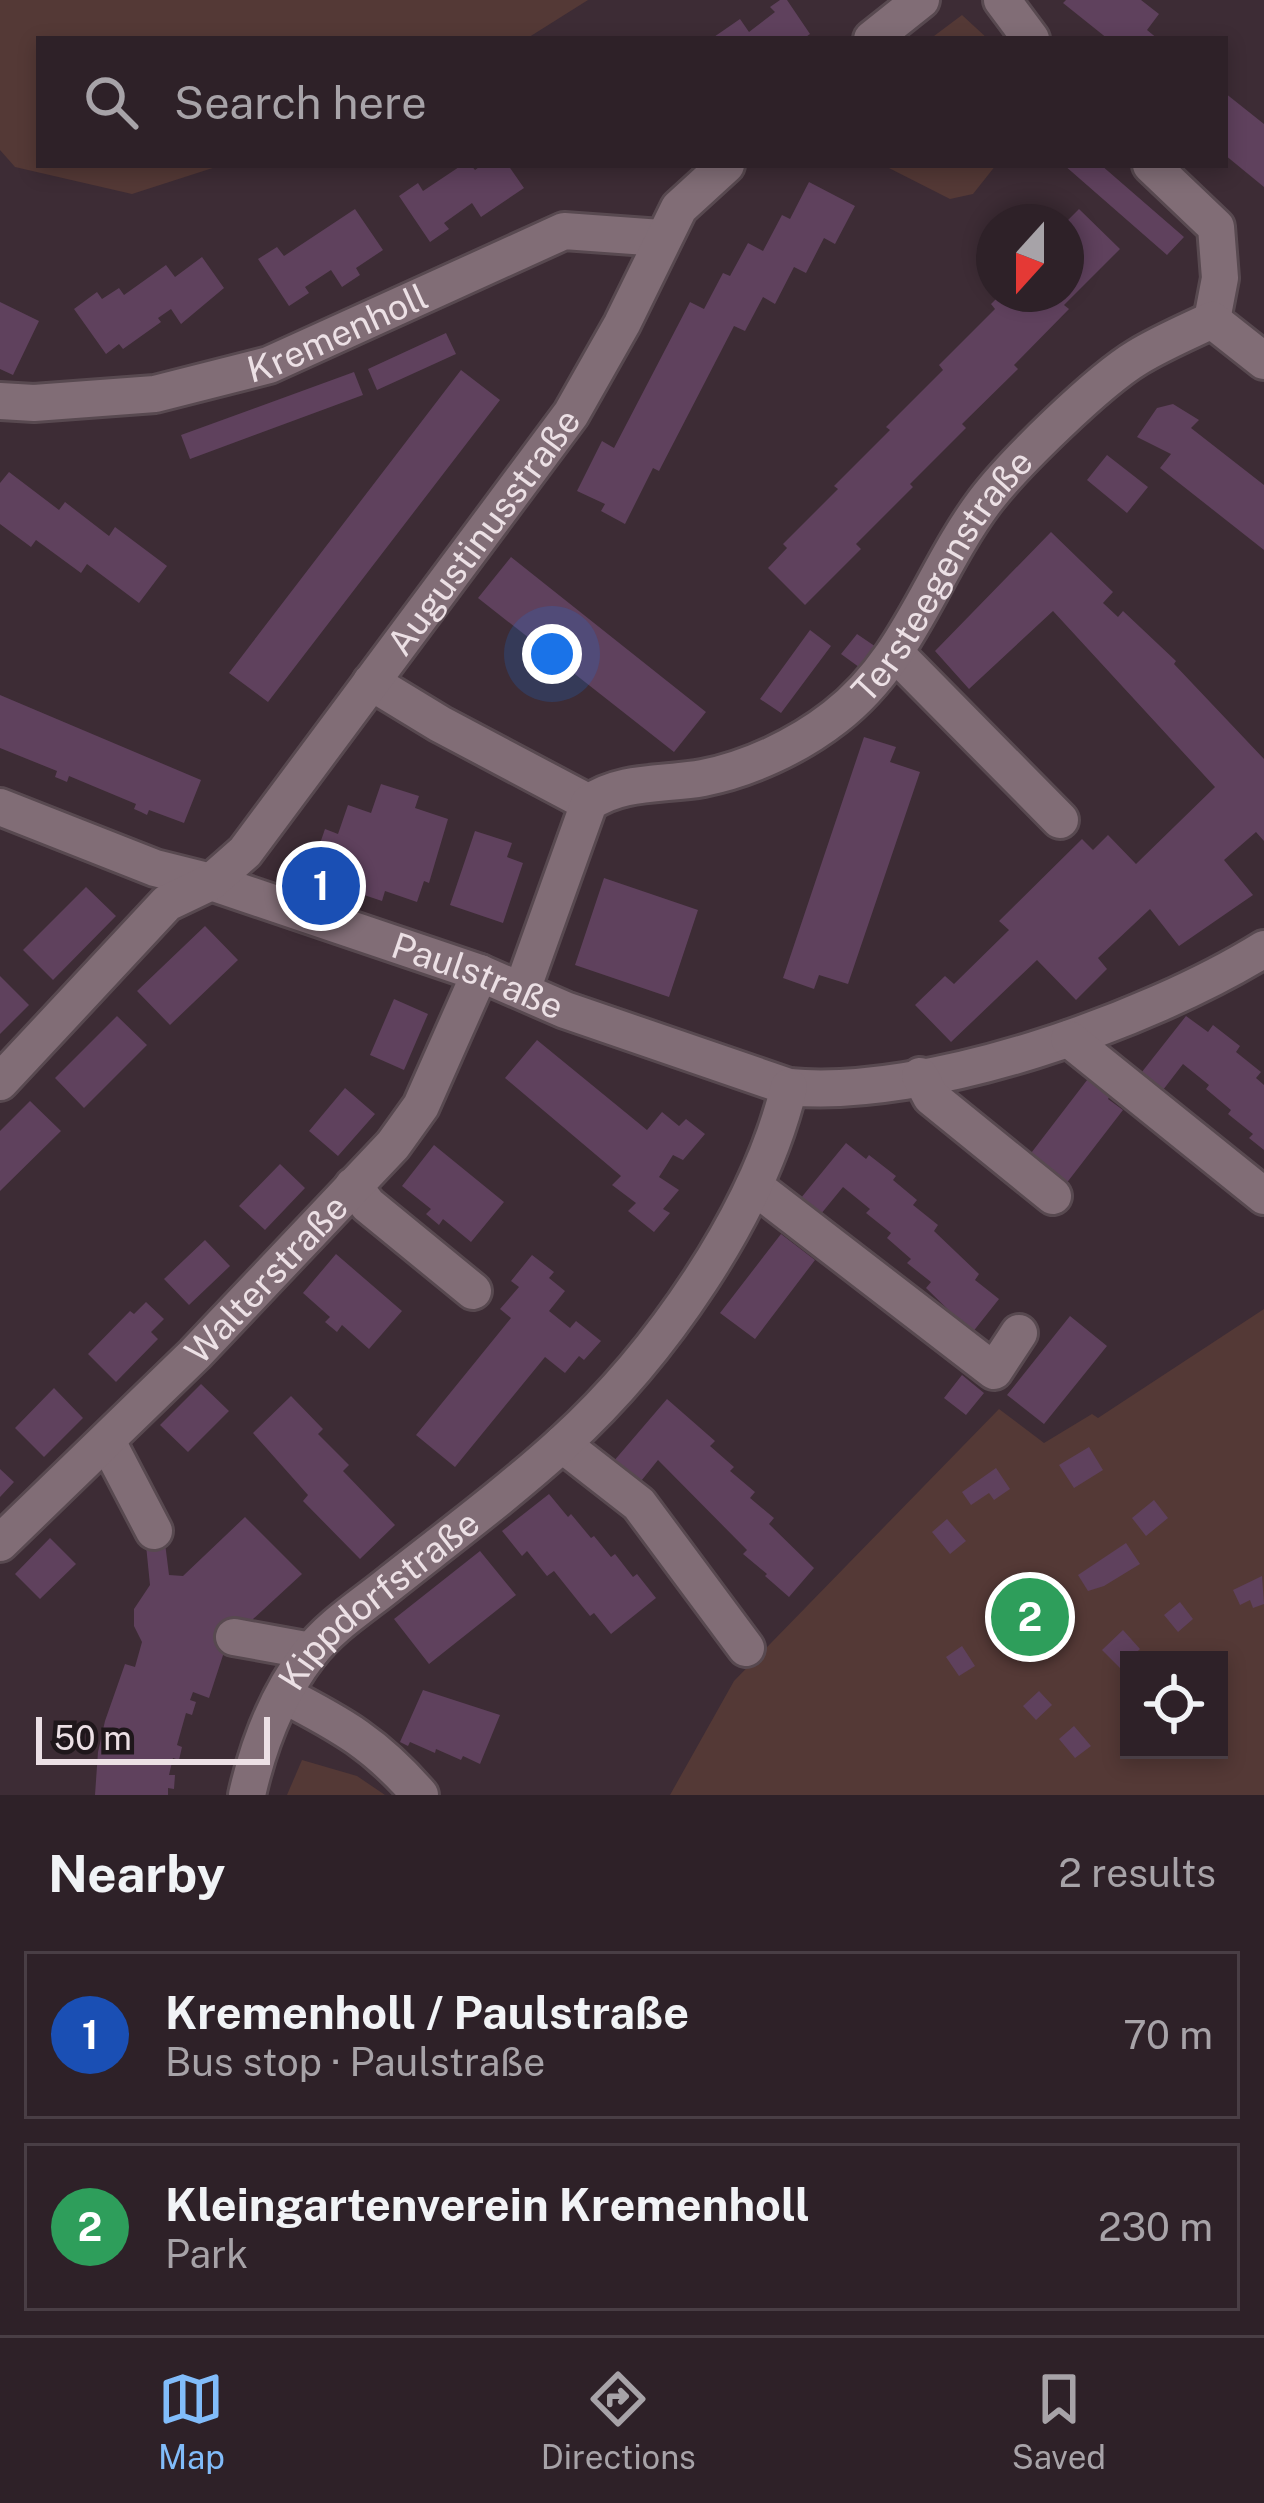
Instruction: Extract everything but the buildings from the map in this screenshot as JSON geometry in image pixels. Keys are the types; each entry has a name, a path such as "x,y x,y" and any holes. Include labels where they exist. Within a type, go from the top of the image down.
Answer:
{"street":[{"path":"876,36 921,0"},
{"path":"1002,0 1029,36"},
{"name":"Augustinusstraße","path":"0,1082 167,903 211,882 245,852 571,414 679,208 723,168"},
{"path":"1154,168 1216,226 1220,278 1211,320 1264,361"},
{"name":"Kremenholl","path":"0,401 34,404 155,394 269,365 564,231 662,238"},
{"name":"Tersteegenstraße","path":"589,803 603,793 705,778 777,752 836,717 896,654 985,502 1042,442 1134,359 1211,320"},
{"path":"896,654 1060,820"},
{"path":"371,682 589,803 522,990"},
{"name":"Paulstraße","path":"0,807 155,868 211,882 480,973 565,1010 789,1087"},
{"path":"746,1648 639,1504 562,1444 630,1372 694,1289 754,1186 779,1128 789,1087 828,1090 920,1076 1070,1039 1216,978 1264,949"},
{"name":"Walterstraße","path":"0,1543 196,1354 393,1145 421,1106 480,973"},
{"path":"1070,1039 1264,1196"},
{"path":"920,1076 932,1097 1053,1196"},
{"path":"353,1186 368,1205 473,1291"},
{"path":"754,1186 994,1371 1019,1333"},
{"path":"107,1441 154,1531"},
{"name":"Kippdorfstraße","path":"247,1795 267,1730 311,1651 562,1444"},
{"path":"234,1637 311,1651"},
{"path":"284,1695 356,1733 420,1795"}],"shaded area":[{"path":"0,0 588,0 531,36 36,36 36,168 213,168 132,194 15,167 0,150"},
{"path":"962,15 985,36 934,36"},
{"path":"889,168 994,168 973,194 950,199"},
{"path":"1264,1309 1264,1795 670,1795 734,1681 999,1409 1044,1443 1092,1414 1098,1418"},
{"path":"302,1760 357,1776 385,1795 287,1795"}],"place":[{"name":"Kremenholl / Paulstraße","path":"321,886"},
{"name":"Kleingartenverein Kremenholl","path":"1030,1617"}]}
